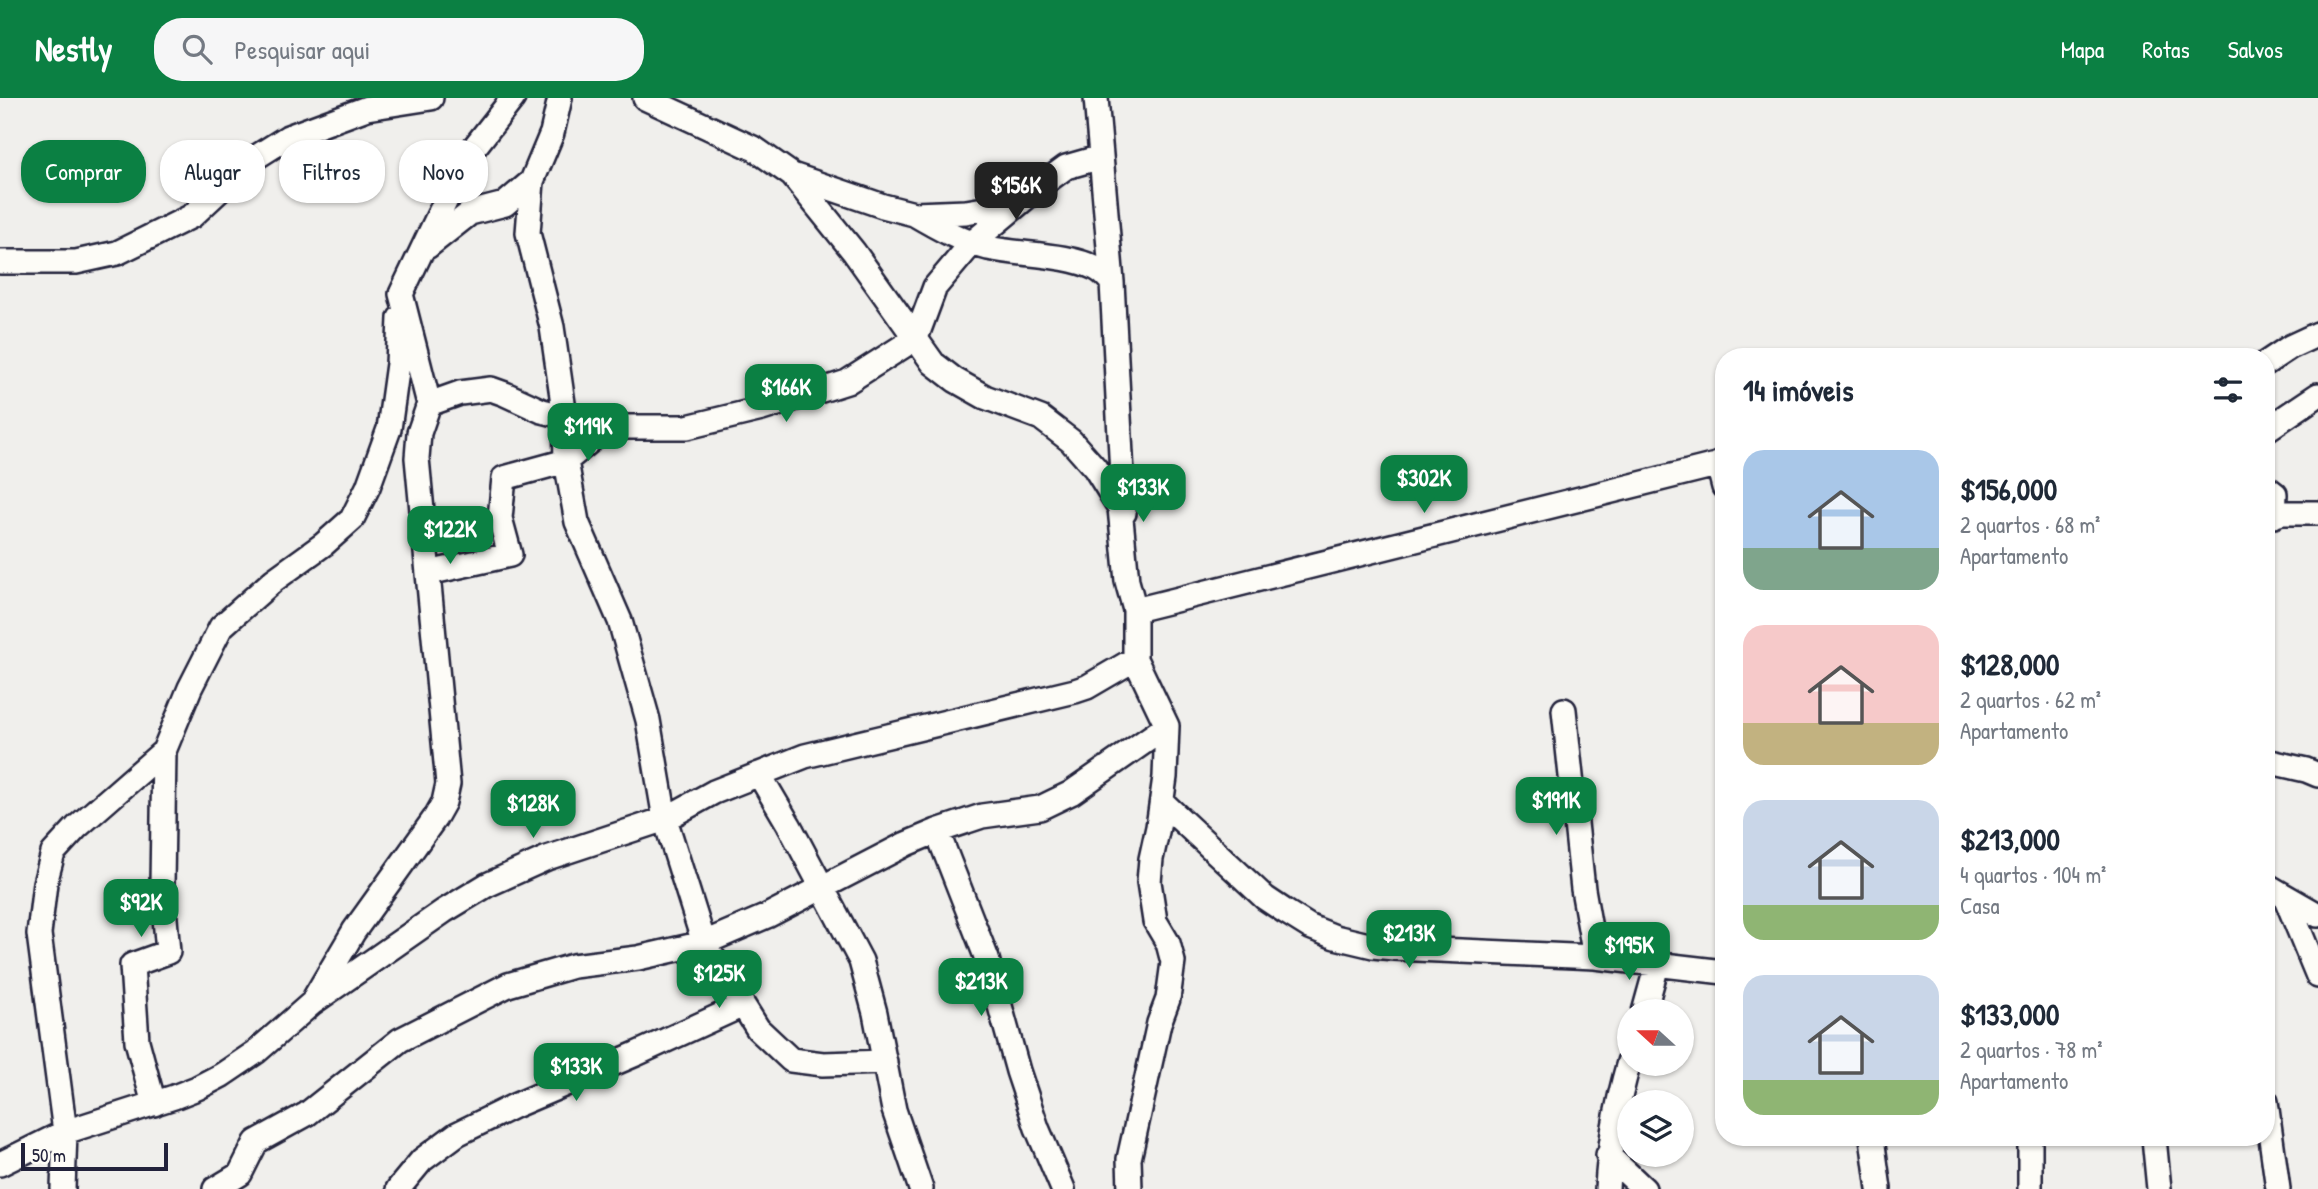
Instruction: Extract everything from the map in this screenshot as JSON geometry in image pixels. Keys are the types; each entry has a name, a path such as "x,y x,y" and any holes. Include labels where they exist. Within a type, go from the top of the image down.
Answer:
{"street":[{"path":"0,262 76,261 117,253 192,216 253,159 288,137 367,108 431,98"},
{"path":"153,1104 137,1041 132,965 168,952 162,885 164,751 190,688 221,627 274,580 324,544 352,519 368,487 389,429 398,364 401,294 466,158 513,98"},
{"path":"560,98 552,133 531,181 528,233 552,327 565,417 566,461 577,522 620,621 648,720 665,820 704,943 758,1029 791,1060 823,1064 885,1062"},
{"path":"645,98 755,149 792,175 854,252 933,363 955,380 985,397 1041,418 1071,441 1095,468 1120,508 1127,582 1135,610 1135,659 1167,726 1165,776 1149,882 1156,921 1168,943 1173,962 1168,999 1129,1159 1130,1189"},
{"path":"1096,98 1112,282 1127,582"},
{"path":"429,404 460,393 491,389 542,411 607,427 687,427 762,409 847,382 916,338 935,287 972,243 1066,167 1101,157"},
{"path":"792,175 914,214 972,243 1013,253 1082,263 1098,269 1112,282"},
{"path":"422,251 470,213 505,204 531,181"},
{"path":"914,214 982,211 1040,186"},
{"path":"312,1003 354,931 444,802 448,784 417,458 419,433 429,404 401,294"},
{"path":"2275,357 2318,334"},
{"path":"2275,424 2318,395"},
{"path":"428,573 510,555 500,518 504,478 566,461 607,427"},
{"path":"1135,610 1715,465"},
{"path":"2275,516 2298,512 2318,513"},
{"path":"0,1164 65,1132 153,1104 197,1088 222,1075 256,1052 312,1003 486,885 547,858 665,820 714,792 805,756 1075,691 1087,687 1135,659"},
{"path":"1564,710 1583,889 1595,957"},
{"path":"215,1189 240,1174 256,1142 307,1114 400,1040 458,1009 508,985 573,966 638,958 704,943 767,916 906,844 937,831 982,816 1040,808 1071,793 1167,726"},
{"path":"63,1189 65,1132 39,933 45,883 53,853 77,827 164,751"},
{"path":"2275,763 2318,775"},
{"path":"759,774 861,961 876,1013 894,1110 921,1189"},
{"path":"1162,802 1265,898 1310,927 1335,937 1394,948 1595,957 1715,971"},
{"path":"937,831 986,959 1037,1128 1063,1189"},
{"path":"2276,891 2318,915"},
{"path":"2276,891 2318,976"},
{"path":"1648,999 1657,965"},
{"path":"408,1185 422,1160 457,1134 743,1005"},
{"path":"1607,1189 1608,1155 1616,1107 1625,1076"},
{"path":"1873,1146 1878,1189"},
{"path":"2030,1146 2031,1189"},
{"path":"2155,1146 2159,1189"},
{"path":"2272,1146 2278,1189"},
{"path":"1608,1155 1644,1189"}]}
